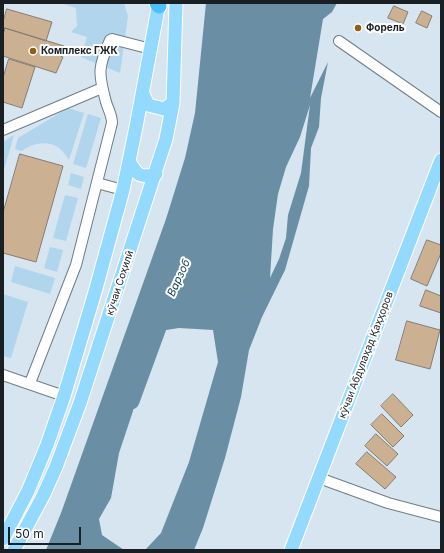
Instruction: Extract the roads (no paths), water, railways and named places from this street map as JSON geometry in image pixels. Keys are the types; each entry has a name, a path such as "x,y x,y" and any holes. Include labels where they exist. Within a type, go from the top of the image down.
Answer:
{"main road":[{"name":"кӯчаи Соҳилӣ","path":"14,550 43,496 56,467 80,403 156,174 166,139 173,103 176,3"},
{"name":"кӯчаи Соҳилӣ","path":"3,539 28,490 47,445 64,396 95,292 123,190 143,94 158,4"},
{"path":"143,94 148,105 164,108 173,103"},
{"name":"кӯчаи Абдулаҳад Қаҳҳоров","path":"291,550 438,174 441,160"},
{"path":"129,161 136,173 146,177 156,174"}],"street":[{"path":"30,383 76,265 112,123 112,115 106,104 100,76 100,68 110,40 112,39 151,49"},
{"path":"339,41 441,112"},
{"path":"3,130 102,88"},
{"path":"97,183 123,190"},
{"path":"3,375 30,383 64,396"},
{"path":"319,478 388,503 441,517"}],"water":[{"path":"206,3 337,3 332,12 323,19 310,98 328,62 321,98 319,127 311,148 309,186 285,270 262,317 249,350 241,397 225,458 203,528 194,550 135,550 146,549 161,533 189,462 218,362 213,330 179,328 147,333 133,411 119,453 111,498 99,519 102,535 124,550 46,550 61,513 166,219 185,158 195,113","holes":["310,105 301,173 288,215 286,238 279,259 270,278 273,229 278,194 286,167 300,137"]}],"waterway":[{"name":"Варзоб","path":"131,401 164,311"}],"place":[{"name":"Форель","path":"358,28"},
{"name":"Комплекс ГЖК","path":"33,51"}]}
